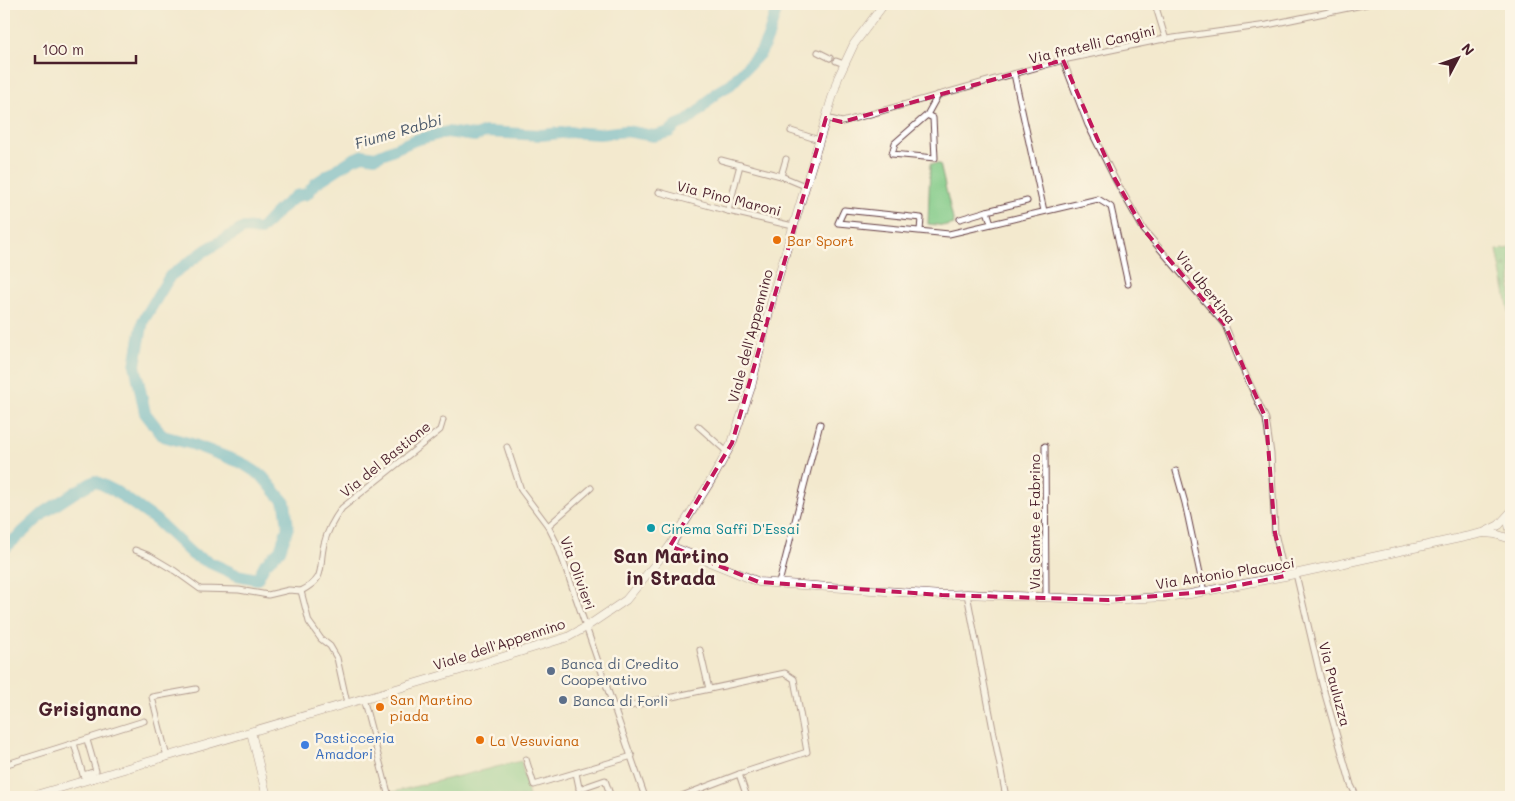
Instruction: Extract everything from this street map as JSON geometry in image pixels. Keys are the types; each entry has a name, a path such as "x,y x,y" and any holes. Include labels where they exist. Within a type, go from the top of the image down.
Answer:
{"main road":[{"name":"Viale dell'Appennino","path":"29,797 91,776 252,732 568,637 626,600 670,546 732,443 751,387 774,291 838,78 854,44 884,4"},
{"name":"Via Antonio Placucci","path":"670,546 759,582 942,595 967,594 1123,600 1204,592 1483,533 1499,525 1511,512"},
{"name":"Via Antonio Placucci","path":"1511,512 1509,525 1511,533"},
{"name":"Via Antonio Placucci","path":"1483,533 1495,534 1511,539"},
{"path":"252,732 267,797"}],"street":[{"path":"1155,4 1166,40"},
{"name":"Via fratelli Cangini","path":"826,118 842,122 1062,60 1166,40 1267,25 1366,4"},
{"path":"818,52 844,64"},
{"name":"Via Ubertina","path":"1062,60 1088,125 1134,213 1144,230 1225,325 1266,418 1271,454 1275,533 1286,576"},
{"path":"1014,74 1044,210"},
{"path":"927,115 933,118 935,158 892,154 896,143 927,115 938,95"},
{"path":"790,131 819,140"},
{"path":"721,160 781,176 805,186"},
{"path":"781,176 786,160"},
{"path":"728,211 740,165"},
{"name":"Via Pino Maroni","path":"659,192 793,226"},
{"path":"920,231 921,218 844,210 838,223 949,234 1044,210 1098,199 1110,207 1128,284"},
{"path":"960,219 1027,201"},
{"path":"987,211 992,223"},
{"name":"Via del Bastione","path":"301,591 314,584 320,573 324,543 332,524 342,508 440,430 443,420"},
{"path":"779,583 820,424"},
{"path":"698,426 727,452"},
{"name":"Via Olivieri","path":"507,446 521,490 548,526 558,546 645,797"},
{"name":"Via Sante e Fabrino","path":"1045,446 1046,597"},
{"path":"1176,471 1185,503 1204,592"},
{"name":"Via Olivieri","path":"548,526 591,488"},
{"path":"135,550 150,556 200,589 239,590 268,595 288,590 301,591 309,622 321,639 330,646 337,658 347,703"},
{"name":"Via Pauluzza","path":"1296,574 1322,684 1351,785 1357,797"},
{"path":"967,594 1006,797"},
{"path":"700,650 709,689"},
{"path":"616,709 785,673 794,679 807,752 739,774 678,797"},
{"path":"166,757 152,697 196,689"},
{"path":"363,698 390,797"},
{"path":"4,765 144,721"},
{"path":"74,743 83,775 91,776 96,771 87,740"},
{"path":"526,759 534,785 632,756"},
{"path":"576,774 581,797"},
{"path":"739,774 747,797"},
{"path":"579,789 605,780 611,797"}],"highlighted area":[{"path":"1063,60 1115,179 1144,230 1225,325 1266,419 1275,533 1285,576 1204,592 1108,600 942,595 759,582 670,546 732,443 826,118 842,122"}],"green space":[{"path":"930,164 940,164 954,224 947,226 928,224"},
{"path":"1511,248 1511,322 1497,250"},
{"path":"521,761 529,797 372,797"}],"waterway":[{"name":"Fiume Rabbi","path":"4,549 45,512 95,481 115,491 156,520 193,555 237,575 257,579 265,564 280,550 288,527 285,503 262,476 242,463 192,444 163,436 145,413 135,365 143,321 170,276 206,250 244,228 260,230 280,209 296,196 307,194 316,183 353,159 363,155 375,157 415,140 447,132 475,136 485,132 541,135 570,132 599,134 626,131 654,136 669,132 677,125 687,121 716,93 731,84 761,52 768,37 778,4"}],"place":[{"name":"Bar Sport","path":"777,240"},
{"name":"Cinema Saffi D'Essai","path":"651,528"},
{"name":"Banca di Credito Cooperativo","path":"551,671"},
{"name":"Banca di Forlì","path":"563,700"},
{"name":"San Martino piada","path":"380,707"},
{"name":"La Vesuviana","path":"480,740"},
{"name":"Pasticceria Amadori","path":"305,745"}],"district":[{"name":"San Martino in Strada","path":"671,566"},
{"name":"Grisignano","path":"90,708"}]}
